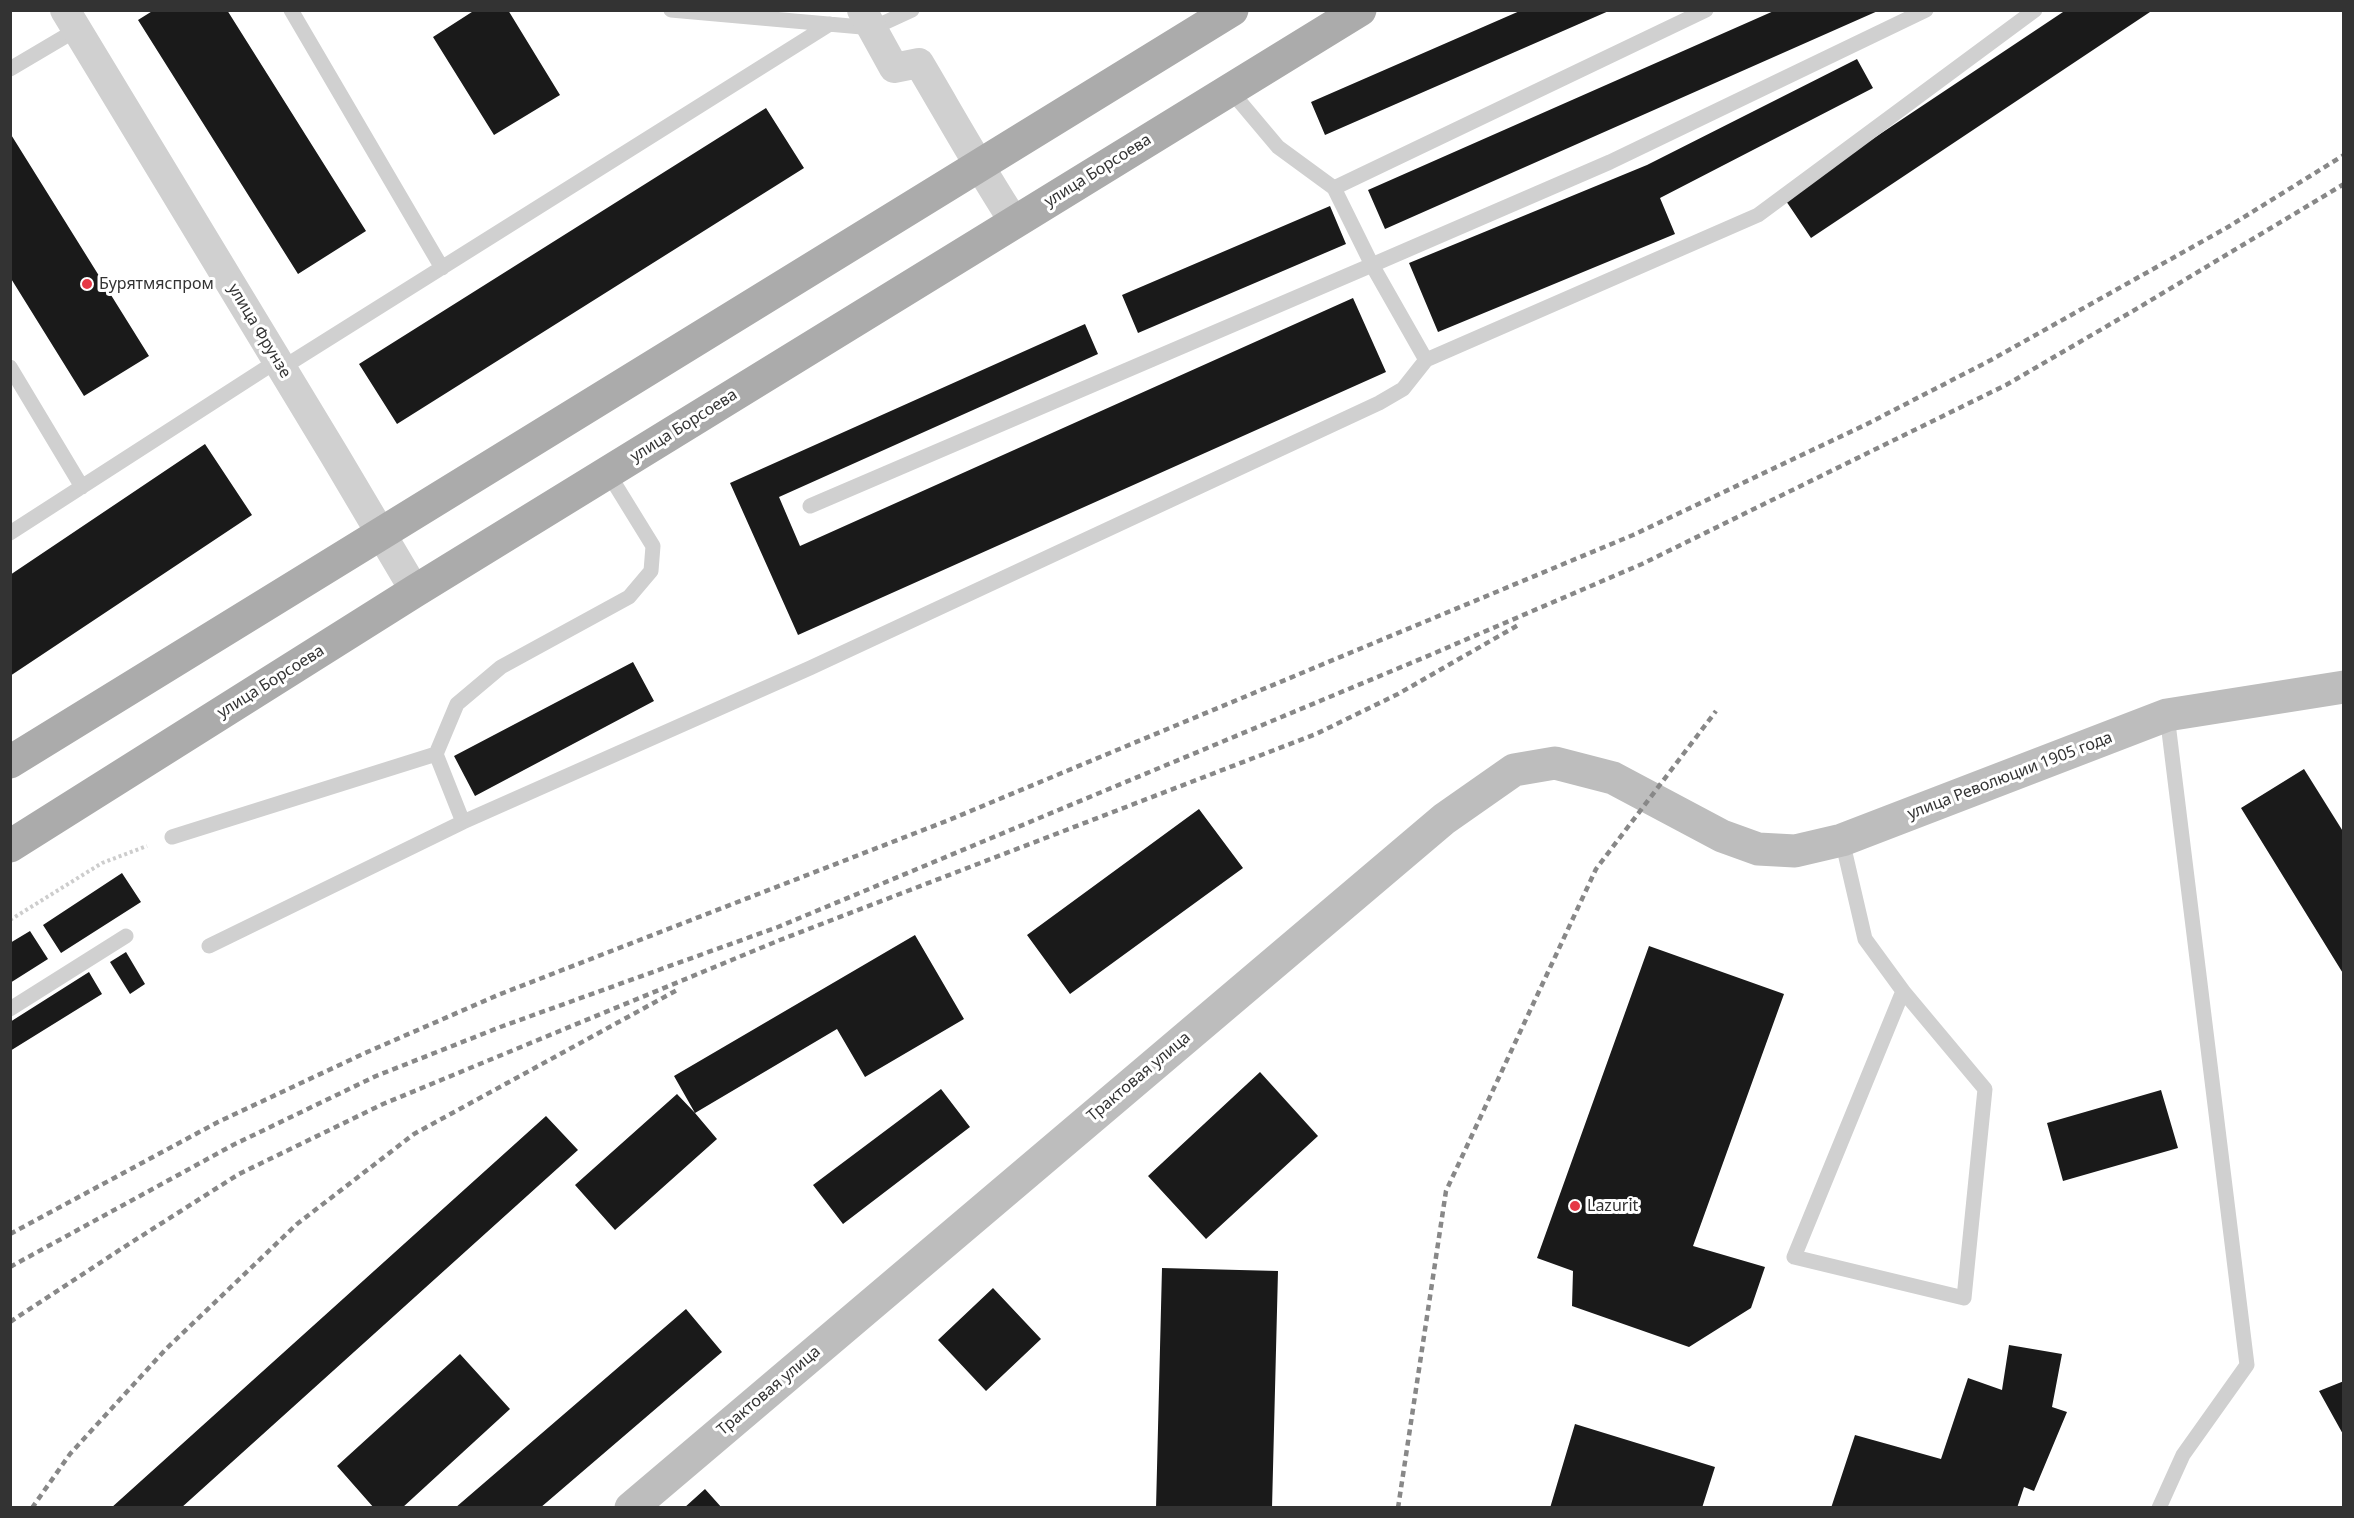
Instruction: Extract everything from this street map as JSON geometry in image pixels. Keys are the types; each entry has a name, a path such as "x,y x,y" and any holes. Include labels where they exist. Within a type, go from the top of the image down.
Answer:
{"main road":[{"path":"10,762 979,168 1232,10"},
{"name":"улица Борсоева","path":"10,846 415,591 1360,10"},
{"name":"улица Революции 1905 года","path":"1685,815 1722,836 1758,849 1795,851 1842,840 2167,715 2343,687"},
{"name":"Трактовая улица","path":"631,1508 1444,819 1514,770 1555,764 1613,778 1685,815"}],"street":[{"path":"867,19 894,68 919,63 957,125 979,168 1014,223"},
{"name":"улица Фрунзе","path":"71,20 415,591"}],"lane":[{"path":"291,10 442,268"},
{"path":"671,10 830,24 912,10"},
{"path":"1334,188 1706,10"},
{"path":"810,506 1610,162 1926,10"},
{"path":"209,946 463,822 810,668 1379,403 1403,389 1426,360 1758,215 2035,10"},
{"path":"10,69 71,20"},
{"path":"10,533 279,364 442,268 830,24"},
{"path":"1230,90 1278,147 1334,188 1372,265 1426,360"},
{"path":"10,367 82,487"},
{"path":"463,822 436,754 457,704 501,667 629,597 651,571 653,546 608,472"},
{"path":"2159,1508 2183,1455 2247,1365 2167,715"},
{"path":"172,837 436,754"},
{"path":"1842,840 1865,939 1903,991 1984,1089 1964,1298 1794,1257 1903,991"},
{"path":"10,1009 126,936"}],"path":[{"path":"10,920 102,863 172,837"}],"building":[{"path":"154,10 227,10 366,231 298,274 138,20"},
{"path":"475,10 508,10 560,95 494,135 433,37"},
{"path":"1522,10 1611,10 1325,135 1311,102"},
{"path":"1776,10 1880,10 1385,229 1368,190"},
{"path":"2066,10 2153,10 1811,238 1784,198"},
{"path":"1857,59 1873,88 1660,198 1675,234 1438,332 1409,263 1647,165"},
{"path":"766,108 804,168 397,424 359,364"},
{"path":"10,133 149,356 84,396 10,277"},
{"path":"1330,206 1346,244 1138,333 1122,295"},
{"path":"1353,298 1386,372 798,635 730,483 1085,324 1098,354 779,497 800,546"},
{"path":"205,444 252,515 10,676 10,575"},
{"path":"633,662 654,701 475,796 454,756"},
{"path":"2304,769 2344,833 2344,975 2241,808"},
{"path":"1199,809 1243,868 1070,994 1027,935"},
{"path":"122,873 141,902 61,953 43,925"},
{"path":"30,931 48,959 10,983 10,943"},
{"path":"915,935 964,1019 865,1077 837,1029 695,1113 674,1076"},
{"path":"1649,946 1784,994 1693,1246 1765,1267 1751,1308 1689,1347 1572,1306 1573,1271 1537,1258"},
{"path":"126,952 145,984 130,994 110,962"},
{"path":"89,972 102,994 10,1051 10,1022"},
{"path":"1260,1072 1318,1136 1206,1239 1148,1176"},
{"path":"941,1089 970,1127 843,1224 813,1185"},
{"path":"2161,1090 2178,1148 2063,1181 2047,1123"},
{"path":"677,1094 717,1139 615,1230 575,1185"},
{"path":"546,1116 578,1150 181,1508 111,1508"},
{"path":"1162,1268 1278,1271 1272,1508 1156,1508"},
{"path":"993,1288 1041,1339 986,1391 938,1340"},
{"path":"686,1309 722,1352 540,1508 455,1508"},
{"path":"2009,1345 2062,1354 2052,1407 2067,1412 2034,1491 2024,1487 2017,1508 1831,1508 1855,1435 1941,1459 1968,1378 2002,1390"},
{"path":"460,1354 510,1409 402,1508 374,1508 337,1466"},
{"path":"2344,1381 2344,1436 2319,1391"},
{"path":"1575,1424 1715,1467 1702,1508 1550,1508"},
{"path":"705,1489 722,1508 684,1508"}],"railway":[{"path":"10,1234 218,1122 365,1053 498,995 949,820 1633,535 1867,424 1991,360 2228,227 2344,155"},
{"path":"10,1267 233,1145 376,1076 503,1026 778,927 1423,658 1642,564 2006,385 2344,184"},
{"path":"10,1322 239,1174 383,1104 780,940 1316,734 1398,694 1520,624"},
{"path":"1398,1508 1446,1191 1596,869 1716,711"},
{"path":"32,1508 70,1454 166,1349 297,1224 414,1134 679,989"}],"place":[{"name":"Бурятмяспром","path":"87,284"},
{"name":"Lazurit","path":"1575,1206"}]}
